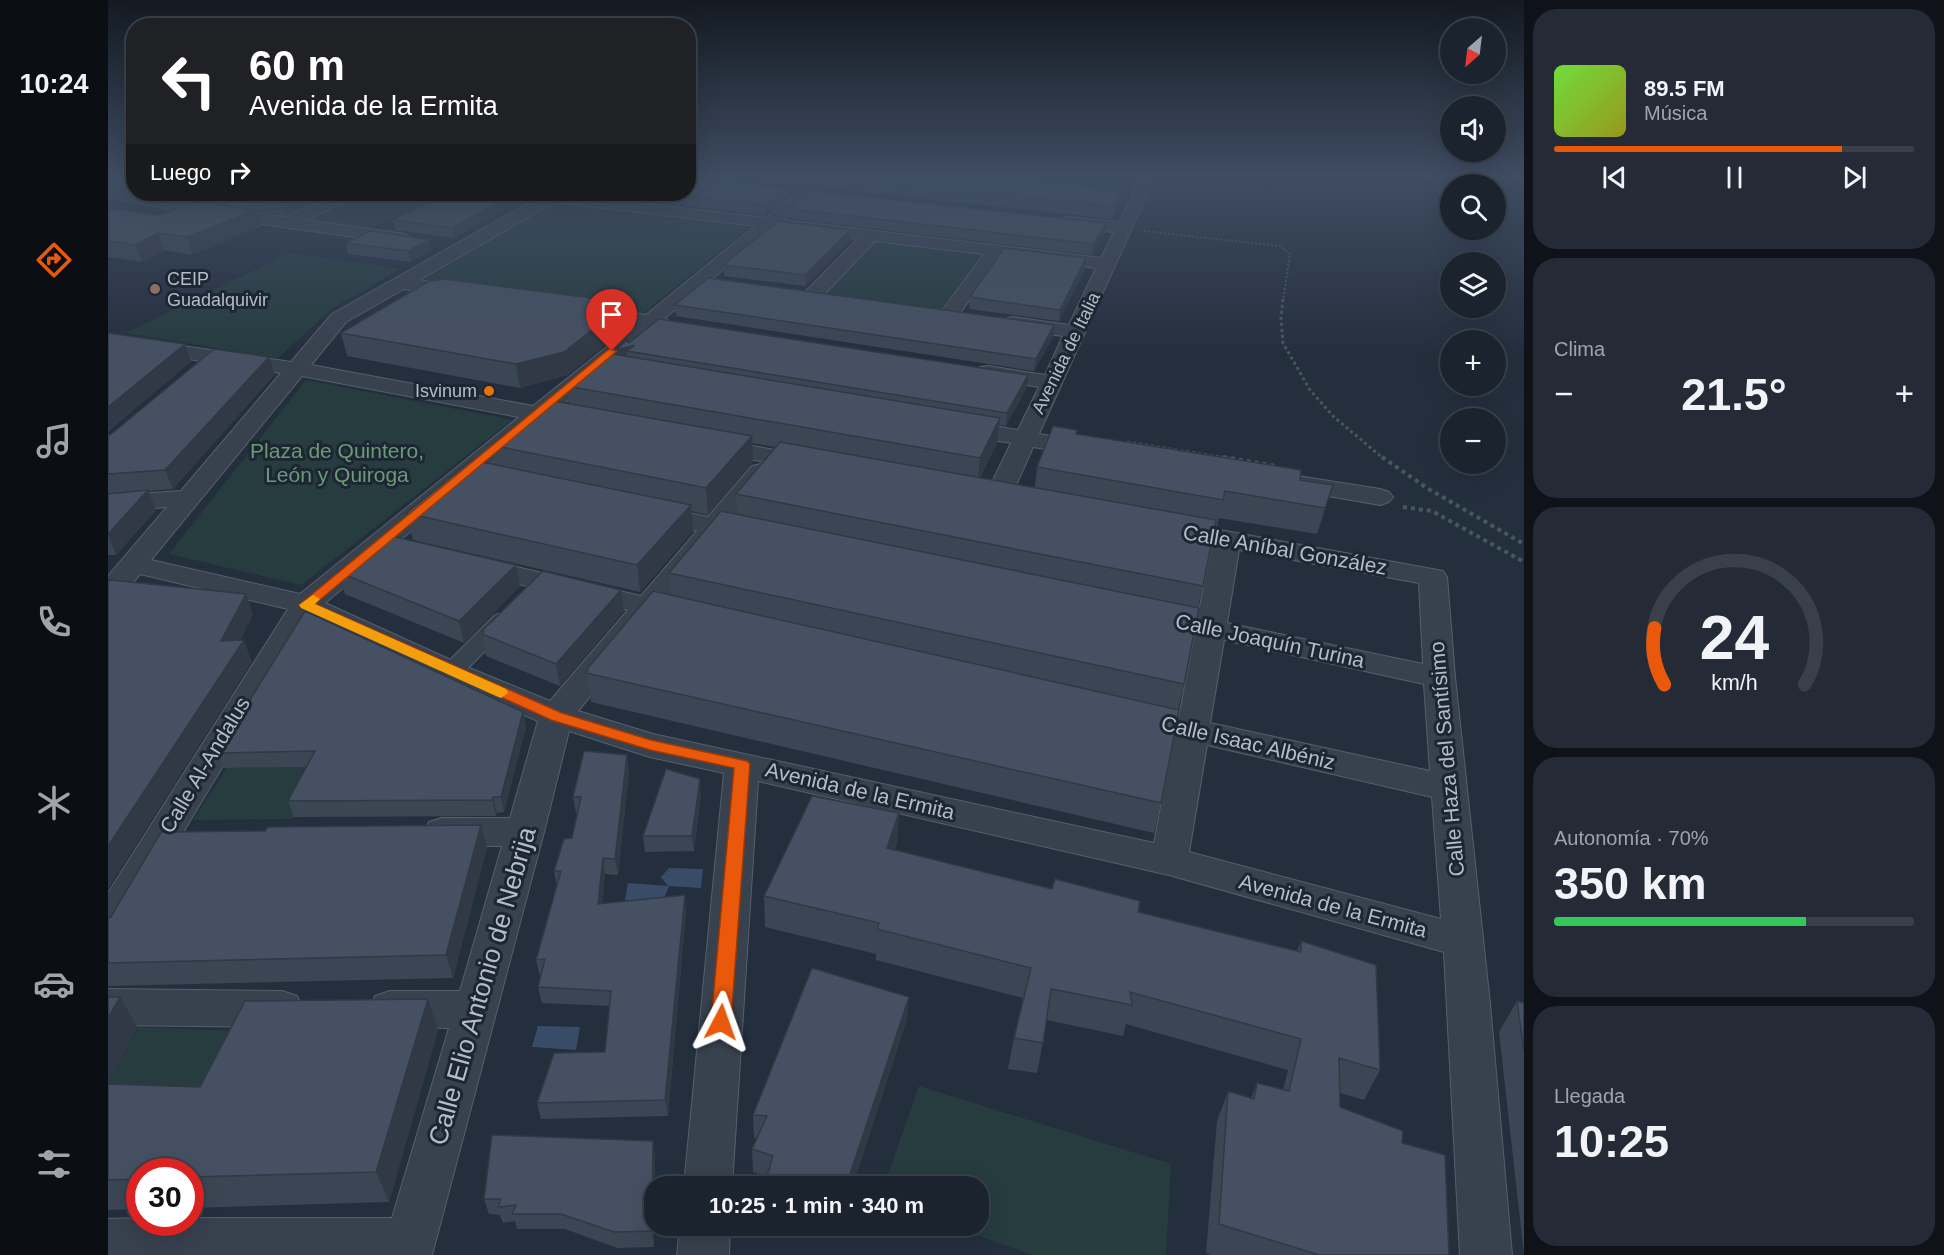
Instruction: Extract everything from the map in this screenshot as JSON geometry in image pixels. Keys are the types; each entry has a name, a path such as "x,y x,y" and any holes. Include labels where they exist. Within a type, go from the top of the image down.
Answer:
{"street":[{"path":"381,236 417,241"},
{"path":"108,594 122,570 189,498 339,318 484,236"},
{"name":"Calle Al-Andalus","path":"108,928 181,834 305,605 754,236"},
{"path":"812,296 870,236"},
{"path":"876,236 1108,264"},
{"name":"Avenida de Italia","path":"998,497 1121,236"},
{"path":"441,244 464,247"},
{"path":"948,315 996,250"},
{"path":"700,280 722,284"},
{"path":"400,283 484,296"},
{"path":"790,293 835,299"},
{"path":"555,307 685,327"},
{"path":"926,312 972,318"},
{"path":"995,321 1076,332"},
{"path":"108,341 205,364 297,369 592,424"},
{"path":"594,366 629,371"},
{"path":"969,369 1051,382"},
{"path":"932,423 1025,439 1110,446"},
{"path":"694,442 830,467"},
{"path":"556,716 773,457"},
{"path":"1272,472 1389,502"},
{"path":"466,474 500,481"},
{"path":"108,504 189,498"},
{"path":"625,507 774,538"},
{"name":"Calle Aníbal González","path":"1147,524 1433,577"},
{"path":"1168,861 1227,539"},
{"path":"381,543 416,551"},
{"path":"450,559 529,595 650,606 707,620"},
{"name":"Avenida de la Ermita","path":"122,570 281,598 305,605 451,672 556,716 650,745 1168,861 1463,941"},
{"name":"Calle Haza del Santísimo","path":"1433,577 1439,677 1463,941 1486,1255"},
{"path":"451,672 529,595"},
{"name":"Calle Joaquín Turina","path":"1130,611 1439,677"},
{"name":"Calle Isaac Albéniz","path":"1110,712 1449,788"},
{"name":"Calle Elio Antonio de Nebrija","path":"407,1249 526,832 556,716"},
{"path":"709,1176 742,764"},
{"path":"409,832 526,832"},
{"path":"108,1008 476,1010"},
{"path":"703,1255 704,1236"},
{"path":"108,1244 407,1249"}],"path":[{"path":"1190,236 1280,246 1290,254 1289,275 1281,310 1282,342 1301,381 1335,417 1391,466 1524,544"},
{"path":"1110,446 1272,472"},
{"path":"1389,502 1432,512 1524,562"}],"green space":[{"path":"498,236 739,236 641,315 420,281"},
{"path":"877,240 983,253 942,309 826,293"},
{"path":"289,253 400,269 333,308 278,358 126,333"},
{"name":"Plaza de Quintero, León y Quiroga","path":"306,380 512,420 301,585 169,554"},
{"path":"320,767 293,819 193,820 227,768"},
{"path":"139,1027 260,1032 217,1118 108,1114 108,1083"},
{"path":"919,1086 1171,1164 1166,1255 1033,1255 979,1236 989,1236 989,1176 888,1176"}],"water":[{"path":"669,868 703,869 701,888 669,886 661,905 624,905 628,883 668,886 661,877"},
{"path":"538,1026 580,1027 576,1050 532,1047"}],"building":[{"path":"108,236 153,236 135,245 108,241"},
{"path":"361,236 400,236 429,240 408,251 346,243"},
{"path":"760,236 844,236 805,275 723,265"},
{"path":"1021,236 1099,236 1094,244"},
{"path":"1004,248 1086,258 1060,310 970,297"},
{"path":"708,278 1054,325 1036,359 675,305"},
{"path":"445,279 599,299 612,314 564,352 516,364 341,333 429,281"},
{"path":"659,319 1028,375 1007,413 627,351 635,345 616,350 627,340 629,343"},
{"path":"108,333 185,344 108,407"},
{"path":"214,349 269,357 165,470 108,474 108,435"},
{"path":"607,353 1000,418 980,458 566,386"},
{"path":"548,400 752,436 706,488 491,445"},
{"path":"1053,426 1077,430 1076,434 1301,470 1300,480 1333,485 1325,508 1225,491 1223,500 1037,467"},
{"path":"780,442 1216,520 1203,586 736,494"},
{"path":"472,460 691,505 637,565 406,513"},
{"path":"148,490 108,534 108,494"},
{"path":"721,511 1199,608 1184,684 669,573"},
{"path":"387,535 516,565 459,621 338,572"},
{"path":"543,571 621,590 556,664 482,634 484,632 482,631"},
{"path":"108,581 246,594 221,641 244,640 108,846"},
{"path":"653,591 1179,710 1161,803 586,673"},
{"path":"305,611 523,712 501,797 493,797 492,800 288,801 315,751 217,753"},
{"path":"584,751 627,755 615,859 603,858 598,904 685,895 665,1100 537,1103 554,1053 605,1052 611,991 538,987 545,959 536,960 561,871 554,871 564,839 572,838 581,797 573,797"},
{"path":"666,769 700,779 692,836 643,836"},
{"path":"812,796 899,813 887,848 1052,889 1055,879 1140,901 1138,912 1301,952 1301,941 1376,965 1380,1070 1339,1058 1340,1107 1403,1131 1402,1143 1445,1155 1449,1255 1319,1255 1219,1224 1228,1091 1254,1099 1257,1083 1289,1091 1301,1039 1130,992 1132,1005 1051,989 1043,1043 1014,1038 1031,968 877,929 879,923 764,896"},
{"path":"481,825 446,955 108,963 108,918 111,917 161,832 265,831 268,827"},
{"path":"812,968 909,997 849,1176 767,1176 773,1156 752,1149 767,1116 753,1115"},
{"path":"108,997 120,997 108,1018"},
{"path":"428,999 376,1172 204,1177 204,1158 126,1158 126,1179 108,1180 108,1084 200,1087 245,1001"},
{"path":"1517,1001 1524,1003 1524,1052"},
{"path":"492,1135 653,1141 653,1176 644,1176 644,1231 614,1232 561,1214 512,1214 516,1205 498,1207 501,1199 484,1199"}],"slow traffic":[{"path":"313,599 305,605 501,693"}],"place":[{"name":"CEIP Guadalquivir","path":"155,289"},
{"name":"Isvinum","path":"489,391"}],"route":[{"path":"612,351 305,605 451,672 556,716 650,745 742,764 721,1022"}]}
